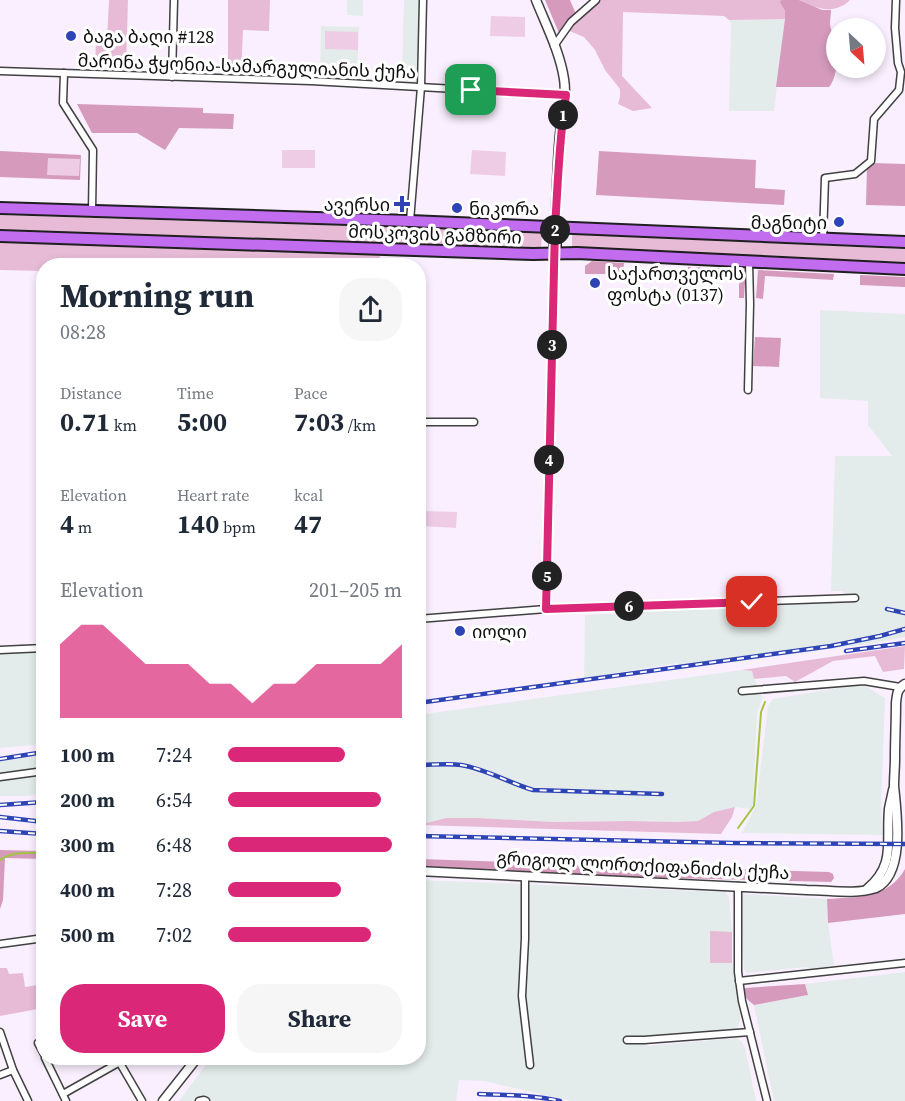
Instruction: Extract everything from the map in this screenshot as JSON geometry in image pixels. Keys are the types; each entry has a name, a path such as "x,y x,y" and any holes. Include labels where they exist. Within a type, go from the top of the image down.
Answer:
{"main road":[{"name":"მოსკოვის გამზირი","path":"0,208 410,221 905,242"},
{"path":"555,227 555,254"},
{"name":"მოსკოვის გამზირი","path":"0,236 588,254 905,269"}],"street":[{"path":"172,77 174,0"},
{"path":"410,221 421,87 423,0"},
{"path":"536,0 563,74 566,95 558,162 555,227"},
{"path":"554,46 571,22 596,0"},
{"path":"823,238 825,178 855,174 871,161 874,119 899,90 901,72 895,28 896,0"},
{"name":"მარინა ჭყონია-სამარგულიანის ქუჩა","path":"0,71 311,81 566,95"},
{"path":"63,73 63,103 93,150 92,211"},
{"path":"546,609 555,254"},
{"path":"748,390 749,262"},
{"path":"426,422 474,422"},
{"path":"426,618 546,609 855,598"},
{"path":"0,650 36,648"},
{"path":"742,691 864,681 902,685"},
{"name":"გრიგოლ ლორთქიფანიძის ქუჩა","path":"426,871 841,891 866,890 882,873 889,851 889,808 894,786 896,703 897,693 902,685"},
{"path":"0,777 36,772"},
{"path":"525,876 522,996 530,1065"},
{"path":"738,886 739,981 767,1101"},
{"path":"0,944 36,939"},
{"path":"739,981 905,963"},
{"path":"0,1032 13,1070 28,1101"},
{"path":"627,1041 750,1032"},
{"path":"48,1065 65,1098 111,1065"},
{"path":"121,1065 142,1101"},
{"path":"163,1101 191,1065"},
{"path":"0,1075 13,1070"},
{"path":"200,1101 206,1101"}],"shaded area":[{"path":"109,0 128,0 126,68 95,67 96,40 107,40"},
{"path":"228,0 270,0 269,31 243,30 241,76 228,76"},
{"path":"347,0 363,0 363,16 347,15"},
{"path":"404,0 421,0 418,83 402,82"},
{"path":"545,0 570,0 576,14 559,33"},
{"path":"600,0 781,0 785,19 729,20 724,16 623,12 622,76 652,108 633,111 618,104 620,89 605,70 595,50 584,37 567,30 574,21"},
{"path":"781,0 799,0 822,10 831,10 830,18 826,18 826,78 833,78 829,87 776,87 785,19 785,11"},
{"path":"799,0 850,0 838,8 825,9"},
{"path":"491,16 525,17 525,37 490,36"},
{"path":"785,19 774,111 729,111 731,24 729,20"},
{"path":"321,26 359,27 357,81 320,79"},
{"path":"325,31 358,32 358,50 325,49"},
{"path":"77,104 203,108 203,113 234,114 233,129 179,128 165,150 137,133 92,133"},
{"path":"282,150 315,150 315,168 282,168"},
{"path":"472,150 506,152 505,176 470,174"},
{"path":"0,151 81,155 80,180 0,177"},
{"path":"599,151 756,160 755,188 785,190 784,205 596,195"},
{"path":"48,158 80,159 79,176 47,175"},
{"path":"873,163 905,164 905,206 866,205 867,167"},
{"path":"0,215 541,232 542,234 539,249 0,234"},
{"path":"572,235 905,249 905,263 574,251"},
{"path":"0,240 380,253 380,258 36,258 36,271 0,270"},
{"path":"592,261 624,263 623,274 585,274 585,266"},
{"path":"688,267 746,269 744,298 739,298 739,277 687,275"},
{"path":"758,270 834,274 833,280 765,276 763,299 756,298"},
{"path":"860,275 905,277 905,287 860,285"},
{"path":"820,310 905,314 905,637 681,669 678,663 584,678 585,615 853,602 851,594 831,591 835,456 892,456 868,425 868,401 820,398"},
{"path":"755,337 781,338 779,367 753,366"},
{"path":"426,511 457,512 456,528 426,526"},
{"path":"905,646 904,669 883,672 875,656 833,661 795,682 786,676 754,679 752,671 742,670"},
{"path":"36,651 36,745 0,748 0,653"},
{"path":"742,670 752,671 763,697 757,713 753,806 750,809 735,807 714,812 698,821 555,822 446,818 426,823 426,714"},
{"path":"862,684 885,698 881,806 883,835 742,833 756,806 768,706 773,699"},
{"path":"36,756 36,794 0,796 0,761"},
{"path":"735,807 732,817 721,834 426,825 426,823 446,818 555,822 698,821 714,812"},
{"path":"0,850 36,851 36,859 5,858 3,900 0,909"},
{"path":"426,859 829,872 834,878 831,882 631,877 426,867"},
{"path":"905,869 905,914 828,923 827,899 860,897 881,891 898,879"},
{"path":"426,880 725,892 729,897 732,932 710,932 710,962 732,963 740,1009 740,1021 737,1028 730,1031 647,1038 648,1046 736,1038 745,1048 756,1101 571,1101 484,1081 459,1080 456,1101 179,1101 206,1065 426,1065"},
{"path":"741,895 827,899 834,965 813,969 806,967 747,973 744,969"},
{"path":"710,931 732,932 732,963 710,963"},
{"path":"0,968 7,968 9,974 23,973 25,987 36,985 36,1009 0,1016"},
{"path":"905,972 905,1101 774,1101 754,1005 808,995 805,984"},
{"path":"805,984 808,995 754,1005 745,994 745,988"}],"waterway":[{"path":"738,828 754,806 761,712 765,702"},
{"path":"0,860 15,854 36,853"}],"railway":[{"path":"887,609 905,613"},
{"path":"426,702 831,646 905,629"},
{"path":"846,651 905,643"},
{"path":"0,759 36,753"},
{"path":"426,765 451,764 470,767 533,790 662,794"},
{"path":"0,805 36,803"},
{"path":"0,817 36,821"},
{"path":"0,831 36,833"},
{"path":"426,836 733,843 905,844"},
{"path":"479,1094 530,1096 560,1101"}],"place":[{"name":"ბაგა ბაღი #128","path":"71,36"},
{"name":"ავერსი","path":"402,204"},
{"name":"ნიკორა","path":"457,208"},
{"name":"მაგნიტი","path":"839,222"},
{"name":"საქართველოს ფოსტა (0137)","path":"595,283"},
{"name":"იოლი","path":"460,631"}],"route":[{"path":"471,90 566,95 557,172 546,609 752,602"}]}
